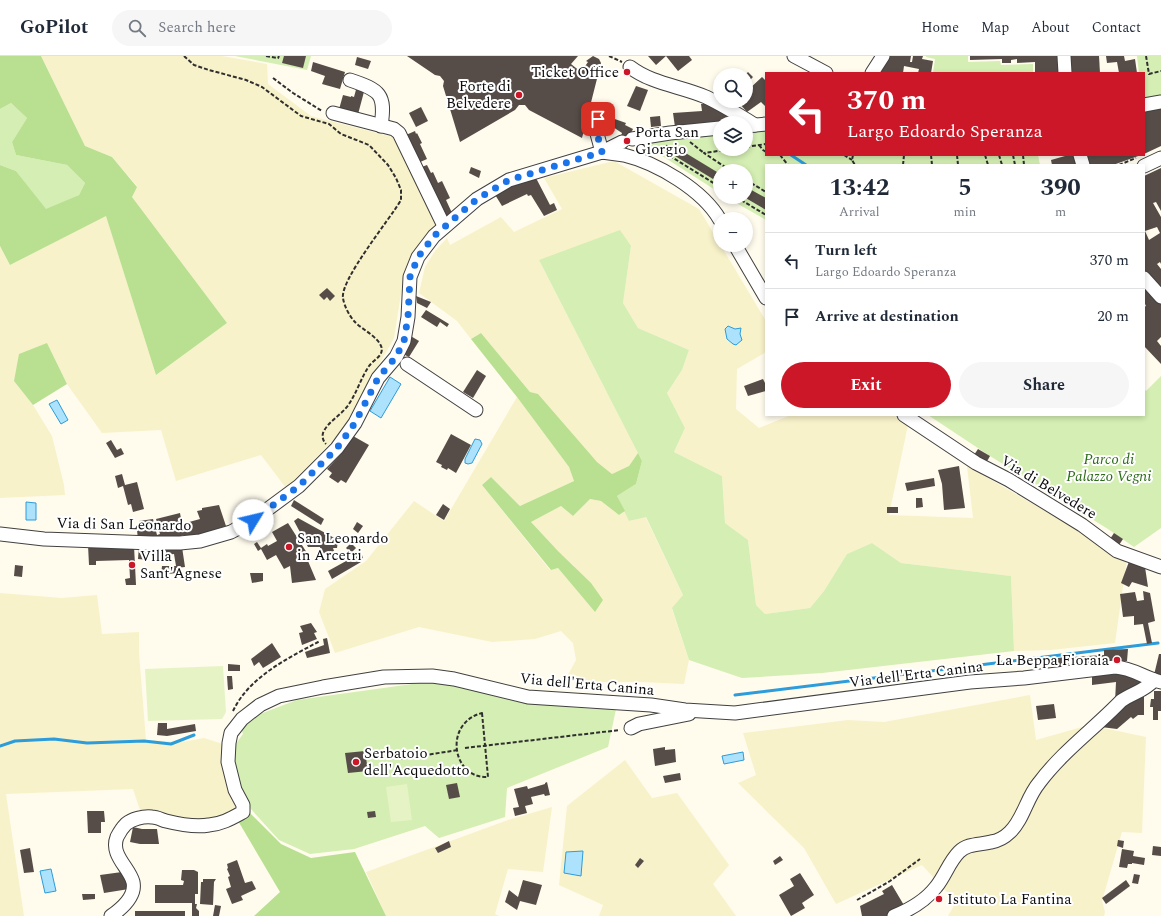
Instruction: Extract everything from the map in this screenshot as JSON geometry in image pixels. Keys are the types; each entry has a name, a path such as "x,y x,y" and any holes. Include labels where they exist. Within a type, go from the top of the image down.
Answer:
{"street":[{"path":"794,56 824,72"},
{"path":"873,72 883,56"},
{"path":"1064,56 1065,72"},
{"path":"630,67 635,71 664,84 707,97 756,125"},
{"path":"350,80 370,86 379,96 383,108 381,126"},
{"path":"1145,105 1161,102"},
{"path":"333,113 394,129 399,133 444,226"},
{"path":"598,119 596,130 602,152 624,156 643,162 674,178 691,189 710,206 714,212"},
{"name":"Via di San Leonardo","path":"0,534 44,539 152,544 180,543 200,541 231,532 253,520 299,486 334,451 355,423 378,378 402,361 408,317 410,277 414,266 424,249 444,226 477,199 509,180 602,152 627,141 670,133 713,129"},
{"path":"1140,162 1161,158"},
{"path":"739,252 765,296"},
{"path":"1145,279 1161,297"},
{"path":"402,361 476,410"},
{"name":"Via di Belvedere","path":"906,416 976,463 1009,480 1082,525 1117,551 1161,567"},
{"name":"Via dell'Erta Canina","path":"234,727 260,706 279,696 384,677 432,676 454,679 528,697 650,705 685,710 735,713 970,682 1024,678 1115,667 1134,671 1158,681"},
{"name":"Via dell'Erta Canina","path":"894,916 902,913 930,894 961,850 978,843 991,842 1010,832 1017,824 1039,782 1056,764 1128,696 1158,681"},
{"name":"Via dell'Erta Canina","path":"631,728 639,724 704,711"},
{"path":"110,916 123,906 129,899 132,889 133,882 119,859 116,851 116,840 125,825 132,820 152,817 166,821 207,826 223,823 243,812 244,805 236,790 228,762 229,743 234,727"}],"path":[{"path":"184,56 194,65 246,80 262,87 301,116 329,124 341,134 369,145 388,165 401,190 402,200 351,273 342,296 344,303 355,322 382,345 382,350 370,365 350,404 327,426 322,435 323,440 334,451"},
{"path":"266,56 278,58 279,56"},
{"path":"609,56 617,59"},
{"path":"1146,56 1149,74 1161,71"},
{"path":"274,78 293,94 319,110 333,113"},
{"path":"686,138 720,164"},
{"path":"668,143 666,151 670,156 713,183"},
{"path":"753,146 765,144"},
{"path":"760,145 765,151"},
{"path":"704,153 713,152"},
{"path":"781,156 787,164"},
{"path":"846,156 852,160 854,164"},
{"path":"852,160 853,156"},
{"path":"1126,164 1140,162"},
{"path":"753,184 765,191"},
{"path":"748,204 765,214"},
{"path":"234,727 232,722 233,712 238,702 252,686 262,676 289,657 320,641"},
{"path":"482,713 488,777 476,776 467,770 460,759 458,750 458,736 462,725 466,721 482,713"},
{"path":"465,748 631,728"},
{"path":"400,759 458,750"},
{"path":"857,900 890,881 920,859"}],"shaded area":[{"path":"41,56 222,56 267,64 268,84 311,116 397,138 439,223 419,252 403,281 394,338 341,432 286,488 261,455 176,481 161,430 102,433 67,384 47,343 14,381 33,405 52,436 65,495 0,498 0,246 10,265 106,215 156,375 227,323 132,197 137,186 112,157 85,146"},
{"path":"614,161 699,209 713,232 713,252 725,252 765,319 765,353 737,369 736,409 759,428 789,416 894,416 908,425 889,515 973,518 967,466 1127,558 1115,643 1051,650 1014,651 1011,576 901,563 872,543 847,554 824,591 810,608 765,614 756,605 748,540 725,523 722,476 674,452 685,428 667,393 682,370 689,350 638,328 623,303 631,246 539,260 638,453 629,466 612,474 597,462 530,392 481,333 471,339 457,321 419,293 425,267 435,251 447,238 450,245 501,217 514,232 562,209 544,178"},
{"path":"517,397 569,467 574,481 520,506 491,477 482,485 550,570 558,568 595,612 574,566 531,522 561,506 573,516 590,499 601,501 619,515 625,511 630,521 645,516 683,595 672,609 689,660 684,684 642,682 564,682 576,660 573,643 561,631 535,639 492,642 419,627 335,653 319,612 325,589 366,561 414,501 444,521"},
{"path":"0,593 62,598 97,595 102,634 139,632 139,653 146,740 182,742 204,738 226,745 242,809 207,824 141,813 133,789 6,794 24,916 0,916"},
{"path":"1030,695 1036,740 1089,725 1146,737 1142,833 1122,832 1102,901 1105,912 1104,916 948,916 956,902 922,865 836,904 804,848 738,783 756,775 743,733 848,720 884,722"},
{"path":"625,760 652,798 677,793 729,865 713,884 736,916 599,916 603,905 559,885 567,806"},
{"path":"552,807 543,872 508,869 495,914 499,916 386,916 366,872 508,820"}],"green space":[{"path":"0,56 41,56 85,146 112,157 137,187 132,197 227,323 156,375 106,216 10,265 0,246 0,165 16,171 46,209 79,195 85,183 67,165 16,155 12,142 27,118 11,103 0,109"},
{"path":"235,56 311,56 307,70"},
{"path":"968,56 968,62 1000,61 1001,65 1033,64 1033,72 933,72 935,59 926,57"},
{"path":"1137,56 1161,56 1161,98 1145,100 1145,72 1139,72"},
{"path":"11,103 27,118 12,142 16,155 67,165 85,183 79,195 46,210 16,171 0,165 0,109"},
{"path":"765,124 765,156 1038,156 1040,164 765,164 765,219 738,204 753,204 753,164 713,164 713,189 642,143 713,132 713,156 753,156 753,126"},
{"path":"620,230 631,246 623,303 638,328 689,350 682,370 667,393 685,428 674,452 722,476 725,523 748,540 756,605 765,614 810,608 824,591 847,554 872,543 901,563 1011,576 1014,651 822,673 742,678 689,660 672,608 683,595 646,517 629,521 617,496 636,484 642,461 539,260"},
{"path":"481,333 530,392 538,394 597,462 612,474 629,466 638,453 642,461 636,484 617,496 625,511 619,515 601,501 590,499 573,516 561,506 531,522 591,583 603,600 595,612 558,568 551,570 482,485 491,477 520,506 574,481 569,467 517,397 471,339"},
{"path":"47,343 67,384 33,405 14,381 19,354"},
{"name":"Parco di Palazzo Vegni","path":"1161,376 1161,528 1134,547 930,416 1145,416 1145,390 1146,391"},
{"path":"223,666 226,712 222,719 148,721 145,669"},
{"path":"434,681 547,704 593,709 616,709 608,747 507,788 505,817 439,838 425,826 354,849 310,854 279,840 250,808 232,765 235,745 243,734 241,729 260,714 297,700"},
{"path":"407,784 412,820 391,822 386,787"},
{"path":"245,808 281,844 311,858 355,852 386,916 254,916 280,892 234,814"}],"water":[{"path":"728,326 735,329 741,328 740,334 742,340 736,345 727,339 725,329"},
{"path":"390,377 401,384 381,418 370,411"},
{"path":"57,400 68,420 61,424 49,404"},
{"path":"475,439 480,440 482,444 472,463 465,463 465,459"},
{"path":"26,502 36,503 36,520 26,520"},
{"path":"743,752 744,760 724,764 722,756"},
{"path":"583,851 581,876 564,873 566,852"},
{"path":"51,869 56,891 45,893 40,871"}],"building":[{"path":"284,56 306,56 303,68 282,63"},
{"name":"Forte di Belvedere","path":"407,56 578,56 571,64 581,72 588,62 586,61 593,56 599,59 601,63 582,138 529,110 525,105 519,105 515,110 460,142 443,86 444,81 440,76 435,75"},
{"path":"648,56 666,56 656,65"},
{"path":"666,56 689,56 692,60 678,71"},
{"path":"887,56 911,56 910,62 912,62 913,56 923,56 922,59 933,61 931,72 918,72 919,69 904,66 903,72 878,72"},
{"path":"970,56 1061,56 1062,72 1035,72 1035,62 1017,63 1017,59 1011,60 1011,63 1002,63 1002,59 970,60"},
{"path":"1068,56 1099,56 1100,72 1069,72"},
{"path":"1106,56 1124,56 1125,61 1135,59 1137,72 1119,72 1117,62 1107,63"},
{"path":"357,57 371,61 368,69 355,65"},
{"path":"313,62 345,72 340,89 322,84 325,76 311,71"},
{"path":"762,77 765,80 765,106 761,102 753,108 753,85"},
{"path":"357,86 365,88 357,118 338,113 343,95 354,97"},
{"path":"636,86 648,90 640,111 627,106"},
{"path":"710,103 713,104 713,108 721,108 727,111 727,116 713,116 713,124 675,127 673,113 702,111 701,104"},
{"path":"1161,106 1161,146 1145,154 1145,109"},
{"path":"421,107 428,121 416,127 409,113"},
{"path":"744,108 753,108 747,112"},
{"path":"660,116 661,126 651,127 650,117"},
{"path":"612,118 626,123 625,125 633,129 631,133 634,145 623,147 621,136 622,133 610,125"},
{"path":"415,131 422,143 420,144 427,159 418,163 406,135"},
{"path":"679,149 713,170 713,179 675,156"},
{"path":"1065,156 1078,156 1081,164 1052,164 1051,160"},
{"path":"1082,156 1138,156 1116,164 1086,164"},
{"path":"427,165 431,173 433,172 438,183 442,181 450,198 446,200 452,213 444,217 419,168"},
{"path":"471,167 481,171 479,178 469,173"},
{"path":"1161,168 1161,211 1156,202 1153,203 1161,217 1161,264 1160,262 1157,264 1161,269 1161,292 1145,273 1145,231 1145,176","holes":["1157,227 1160,233 1149,240 1145,231"]},
{"path":"536,178 550,205 554,203 557,210 544,216 531,195 528,196 527,194 502,206 494,193 497,190"},
{"path":"753,191 765,197 765,209 753,202"},
{"path":"1145,286 1161,303 1161,337 1157,341 1161,346 1161,364 1145,347"},
{"path":"327,288 335,296 330,301 327,297 324,300 319,295"},
{"path":"416,296 431,302 427,308 417,303"},
{"path":"426,310 449,324 447,327 440,322 437,327 421,317"},
{"path":"409,335 419,341 409,357 403,354"},
{"path":"477,370 486,376 473,398 463,392"},
{"path":"763,379 765,383 765,391 748,396 744,386"},
{"path":"451,434 471,445 456,473 448,468 447,470 441,467 442,465 436,462"},
{"path":"353,436 369,445 346,483 341,480 338,483 329,477 332,473 327,469 340,455"},
{"path":"111,440 117,450 121,448 124,454 115,458 106,443"},
{"path":"978,449 990,456 986,463 974,455"},
{"path":"959,466 965,508 944,510 942,484 938,470"},
{"path":"122,474 125,485 137,482 144,509 133,512 131,504 128,505 123,486 118,488 115,476"},
{"path":"934,478 935,486 907,491 905,483"},
{"path":"916,498 922,498 923,507 916,508"},
{"path":"294,500 324,519 321,525 291,506"},
{"path":"443,504 450,509 444,520 436,515"},
{"path":"219,505 226,526 217,529 218,531 184,538 184,535 171,539 138,540 137,530 141,529 139,521 153,519 157,535 160,534 156,519 180,513 182,524 200,519 197,511 202,510 202,508"},
{"path":"887,507 898,507 898,513 887,513"},
{"path":"298,518 338,540 337,548 333,548 334,551 321,554 320,547 308,547 294,521"},
{"path":"357,522 363,526 358,533 353,529"},
{"path":"288,523 307,553 305,554 316,580 292,583 290,566 284,569 276,555 267,560 261,549 258,551 254,544 257,542 261,548 267,544 268,546 277,541 272,532"},
{"path":"1114,533 1123,539 1119,545 1110,539"},
{"path":"351,543 356,548 351,553 346,548"},
{"name":"Villa Sant'Agnese","path":"88,545 134,546 136,585 126,585 125,579 130,578 129,560 96,561 96,565 89,565"},
{"path":"139,546 160,548 159,556 149,555 148,560 138,559"},
{"path":"182,547 185,567 176,568 176,573 161,575 162,566 176,566 174,554 166,555 166,549"},
{"path":"357,555 359,557 362,555 363,558 360,560 361,562 332,579 328,571"},
{"path":"1130,559 1145,567 1148,587 1132,582 1129,587 1121,583"},
{"path":"15,565 23,566 22,577 14,576"},
{"path":"250,573 263,573 263,581 252,583"},
{"path":"1143,591 1150,593 1155,621 1148,623 1152,643 1147,644 1143,624 1134,625 1134,616 1123,617 1120,594 1135,592 1137,601 1144,600"},
{"path":"311,623 317,632 314,633 317,639 302,645 299,633 303,632 300,626"},
{"path":"327,638 330,653 307,658 305,652 324,645 323,639"},
{"path":"272,643 281,657 263,668 259,662 254,666 251,659"},
{"path":"1128,649 1127,661 1072,667 1071,657 1104,655 1104,650"},
{"path":"1159,654 1161,654 1161,677 1154,675"},
{"path":"1068,657 1069,666 1058,667 1057,658"},
{"path":"228,664 240,665 240,671 228,671"},
{"path":"1126,674 1142,680 1141,686 1115,702 1116,682 1092,685 1092,676"},
{"path":"227,676 232,676 233,689 228,690"},
{"path":"1154,691 1161,691 1161,711 1158,711 1158,720 1153,720 1153,707 1150,707 1151,699 1154,699"},
{"path":"1144,694 1144,715 1138,715 1133,719 1131,717 1117,729 1101,727 1121,707"},
{"path":"1054,704 1056,718 1038,720 1036,706"},
{"path":"158,723 167,723 167,729 195,724 196,731 167,736 157,735"},
{"path":"665,747 665,750 675,749 676,762 655,766 653,749"},
{"name":"Serbatoio dell'Acquedotto","path":"365,751 368,771 348,773 345,753"},
{"path":"680,773 681,780 665,783 663,776"},
{"path":"547,782 550,795 545,796 544,794 531,797 533,804 525,806 527,813 515,816 513,808 519,807 514,789 527,786 528,789"},
{"path":"457,783 460,797 449,799 446,785"},
{"path":"87,811 104,811 105,822 101,822 101,833 88,833"},
{"path":"375,811 376,817 368,818 367,812"},
{"path":"133,827 142,829 157,829 159,844 140,844 130,842"},
{"path":"1118,840 1124,841 1123,848 1117,846"},
{"path":"449,841 451,847 438,853 435,848"},
{"path":"1153,846 1161,847 1161,856 1152,855"},
{"path":"30,848 34,872 24,873 20,850"},
{"path":"1122,849 1134,851 1133,856 1145,858 1144,865 1132,863 1128,864 1127,868 1119,867"},
{"path":"780,856 783,860 775,865 773,861"},
{"path":"640,858 644,861 638,868 635,865"},
{"path":"237,860 245,883 252,881 256,889 241,896 243,900 232,904 226,889 231,887 228,877 230,876 227,869 227,864"},
{"path":"182,870 194,870 198,872 198,894 195,894 195,904 197,904 196,908 199,911 199,916 192,916 192,903 155,903 155,885 183,885 184,881 181,880"},
{"path":"122,872 129,889 104,893 100,875"},
{"path":"800,873 814,895 802,903 805,908 791,916 779,895 794,886 790,879"},
{"path":"1134,874 1140,875 1138,884 1132,883"},
{"path":"203,879 216,879 214,882 213,905 200,904 201,882 203,882"},
{"path":"523,880 542,885 536,905 520,901 517,910 505,902 509,890 518,897"},
{"path":"1126,880 1130,886 1106,904 1102,898"},
{"path":"892,885 905,907 887,916 862,916 860,906 884,894 882,891"},
{"path":"82,894 95,894 95,899 83,900"},
{"path":"215,905 221,906 219,916 213,916"},
{"path":"135,911 185,911 185,916 135,916"}],"waterway":[{"path":"792,156 804,164"},
{"path":"735,695 1158,643"},
{"path":"0,746 15,741 54,739 87,743 144,741 171,744 194,735"}],"place":[{"name":"Ticket Office","path":"627,72"},
{"name":"Forte di Belvedere","path":"519,95"},
{"name":"Porta San Giorgio","path":"627,141"},
{"name":"San Leonardo in Arcetri","path":"289,547"},
{"name":"Villa Sant'Agnese","path":"132,565"},
{"name":"La Beppa Fioraia","path":"1117,660"},
{"name":"Serbatoio dell'Acquedotto","path":"356,762"},
{"name":"Istituto La Fantina","path":"939,899"}],"route":[{"path":"253,520 299,486 337,448 355,423 378,378 400,351 404,341 408,317 410,277 418,257 434,236 477,199 509,180 602,152 596,130 598,119"}]}
